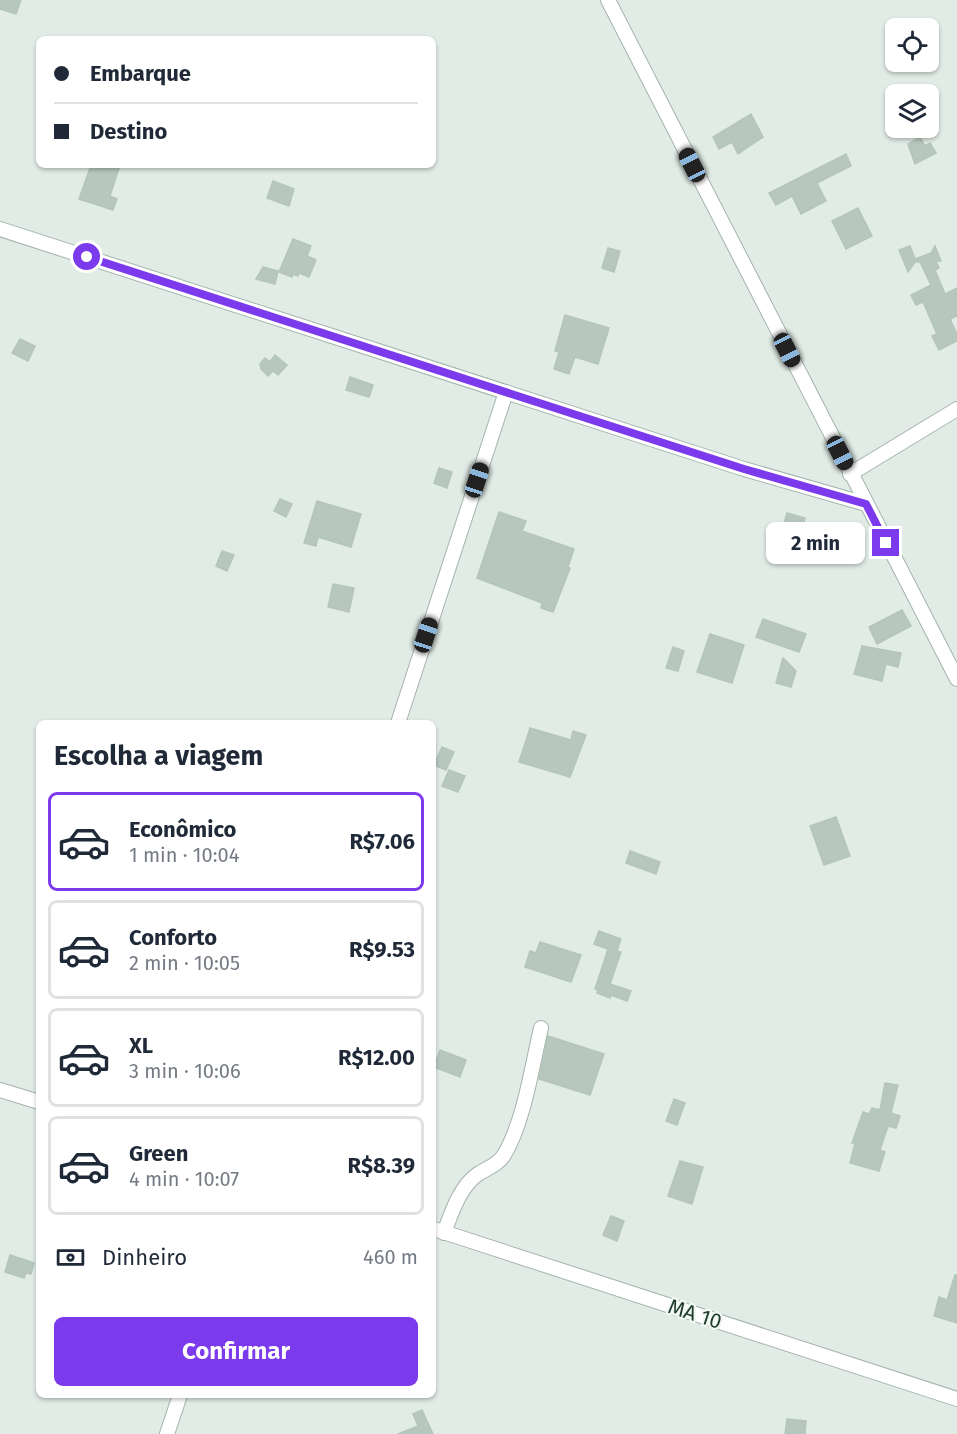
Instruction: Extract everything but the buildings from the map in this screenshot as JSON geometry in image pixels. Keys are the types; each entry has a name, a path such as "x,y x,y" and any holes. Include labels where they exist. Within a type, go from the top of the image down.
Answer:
{"street":[{"path":"608,0 957,679"},
{"path":"0,229 744,469 866,504"},
{"path":"399,720 506,392"},
{"path":"850,474 957,410"},
{"path":"439,1231 471,1180 498,1162 508,1146 518,1119 541,1028"},
{"path":"0,1090 36,1101"},
{"name":"MA 10","path":"439,1231 957,1399"},
{"path":"167,1434 179,1398"}],"route":[{"path":"87,257 744,469 866,504 886,543"}]}
